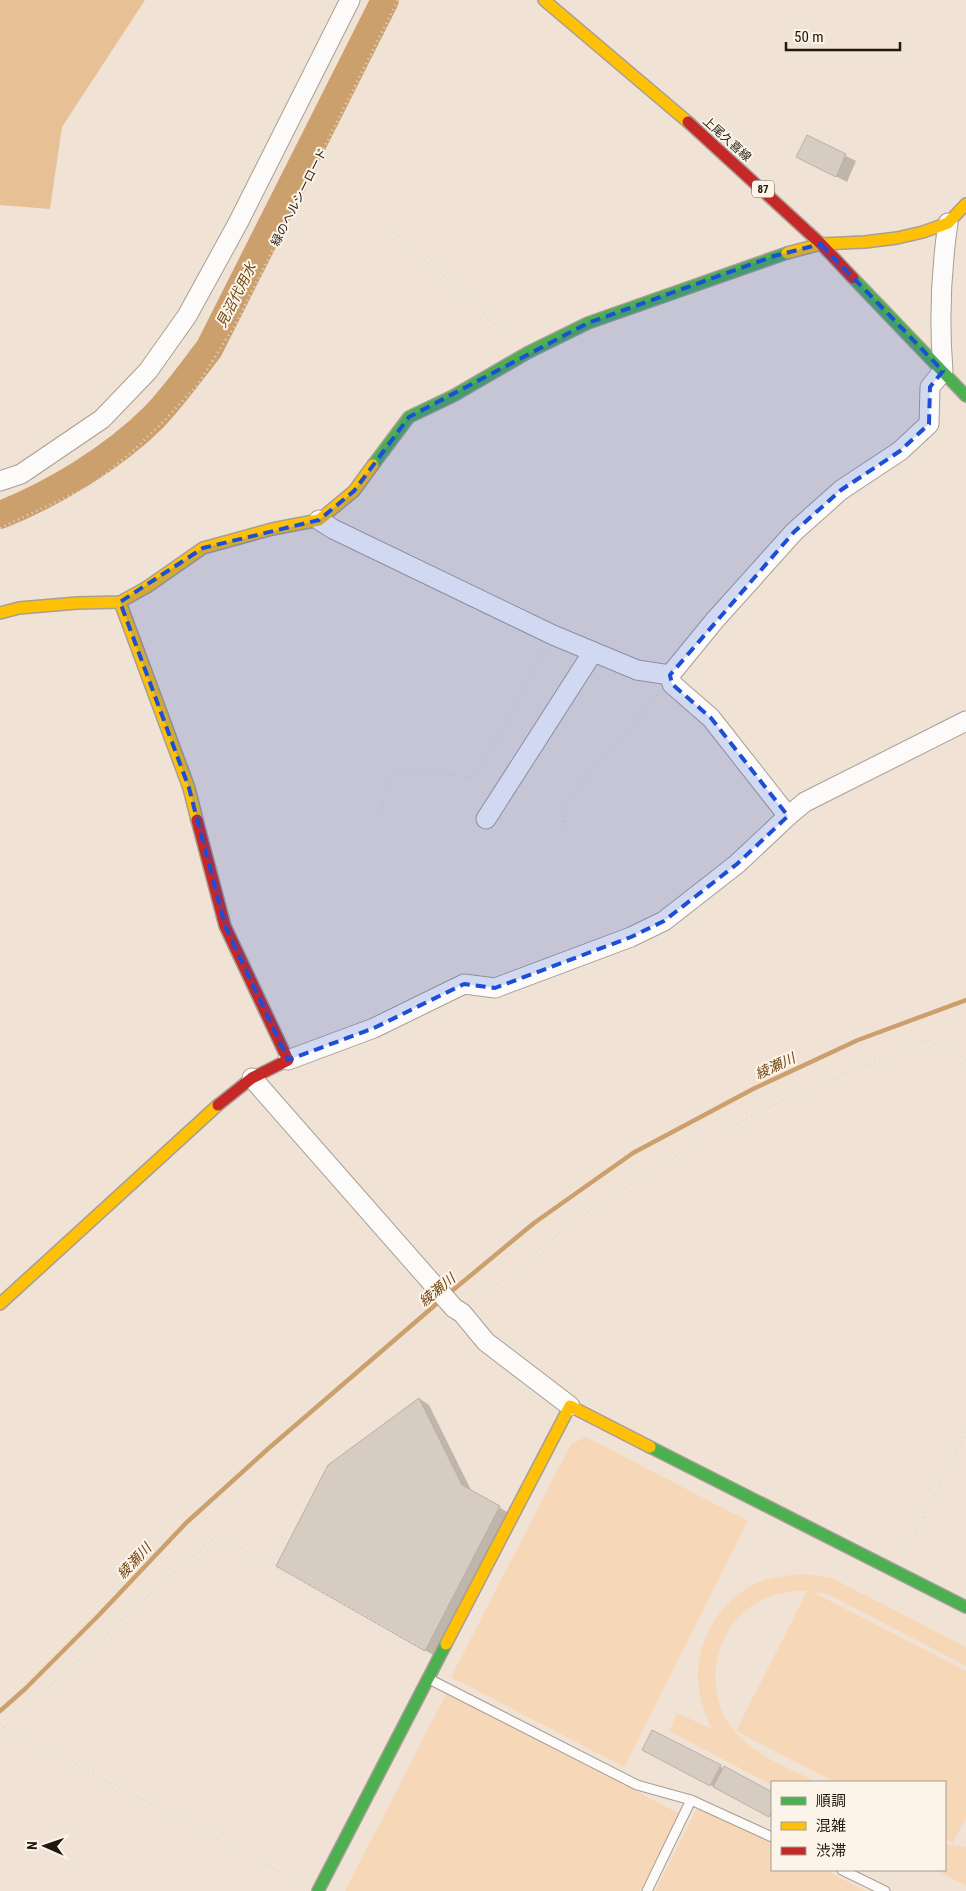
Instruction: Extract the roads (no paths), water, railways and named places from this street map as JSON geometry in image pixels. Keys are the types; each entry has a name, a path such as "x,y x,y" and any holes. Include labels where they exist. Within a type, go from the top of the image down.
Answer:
{"street":[{"path":"0,482 20,474 102,419 148,371 186,316 238,223 350,0"},
{"name":"上尾久喜線","path":"544,0 680,116 821,244 966,396"},
{"path":"0,613 19,608 120,602 147,587 203,548 272,529 319,520 354,491 409,417 453,396 527,353 588,323 774,256 821,244 897,238 923,232 948,223 966,204"},
{"path":"671,679 715,620 794,532 841,490 900,451 929,424 930,387 943,371 941,347 943,254 948,223"},
{"path":"319,520 333,529 553,636 637,670 671,679 711,718 788,816"},
{"path":"120,602 190,788 225,926 288,1060"},
{"path":"486,819 593,652"},
{"path":"0,1304 222,1102 252,1078 288,1060 374,1028 464,984 495,988 631,937 664,921 730,870 805,802 966,721"},
{"path":"252,1078 486,1342 570,1406 966,1607"},
{"path":"318,1891 570,1406"}],"lane":[{"path":"429,1679 637,1784 692,1800 771,1837"},
{"path":"647,1891 692,1800"},
{"path":"844,1871 885,1891"}],"waterway":[{"name":"見沼代用水","path":"0,515 61,486 120,447 154,417 209,349 385,0"},
{"name":"綾瀬川","path":"447,1295 534,1223 633,1153 753,1089 858,1040 966,1000"},
{"name":"綾瀬川","path":"0,1711 25,1689 99,1615 186,1523 269,1448 441,1300"}]}
